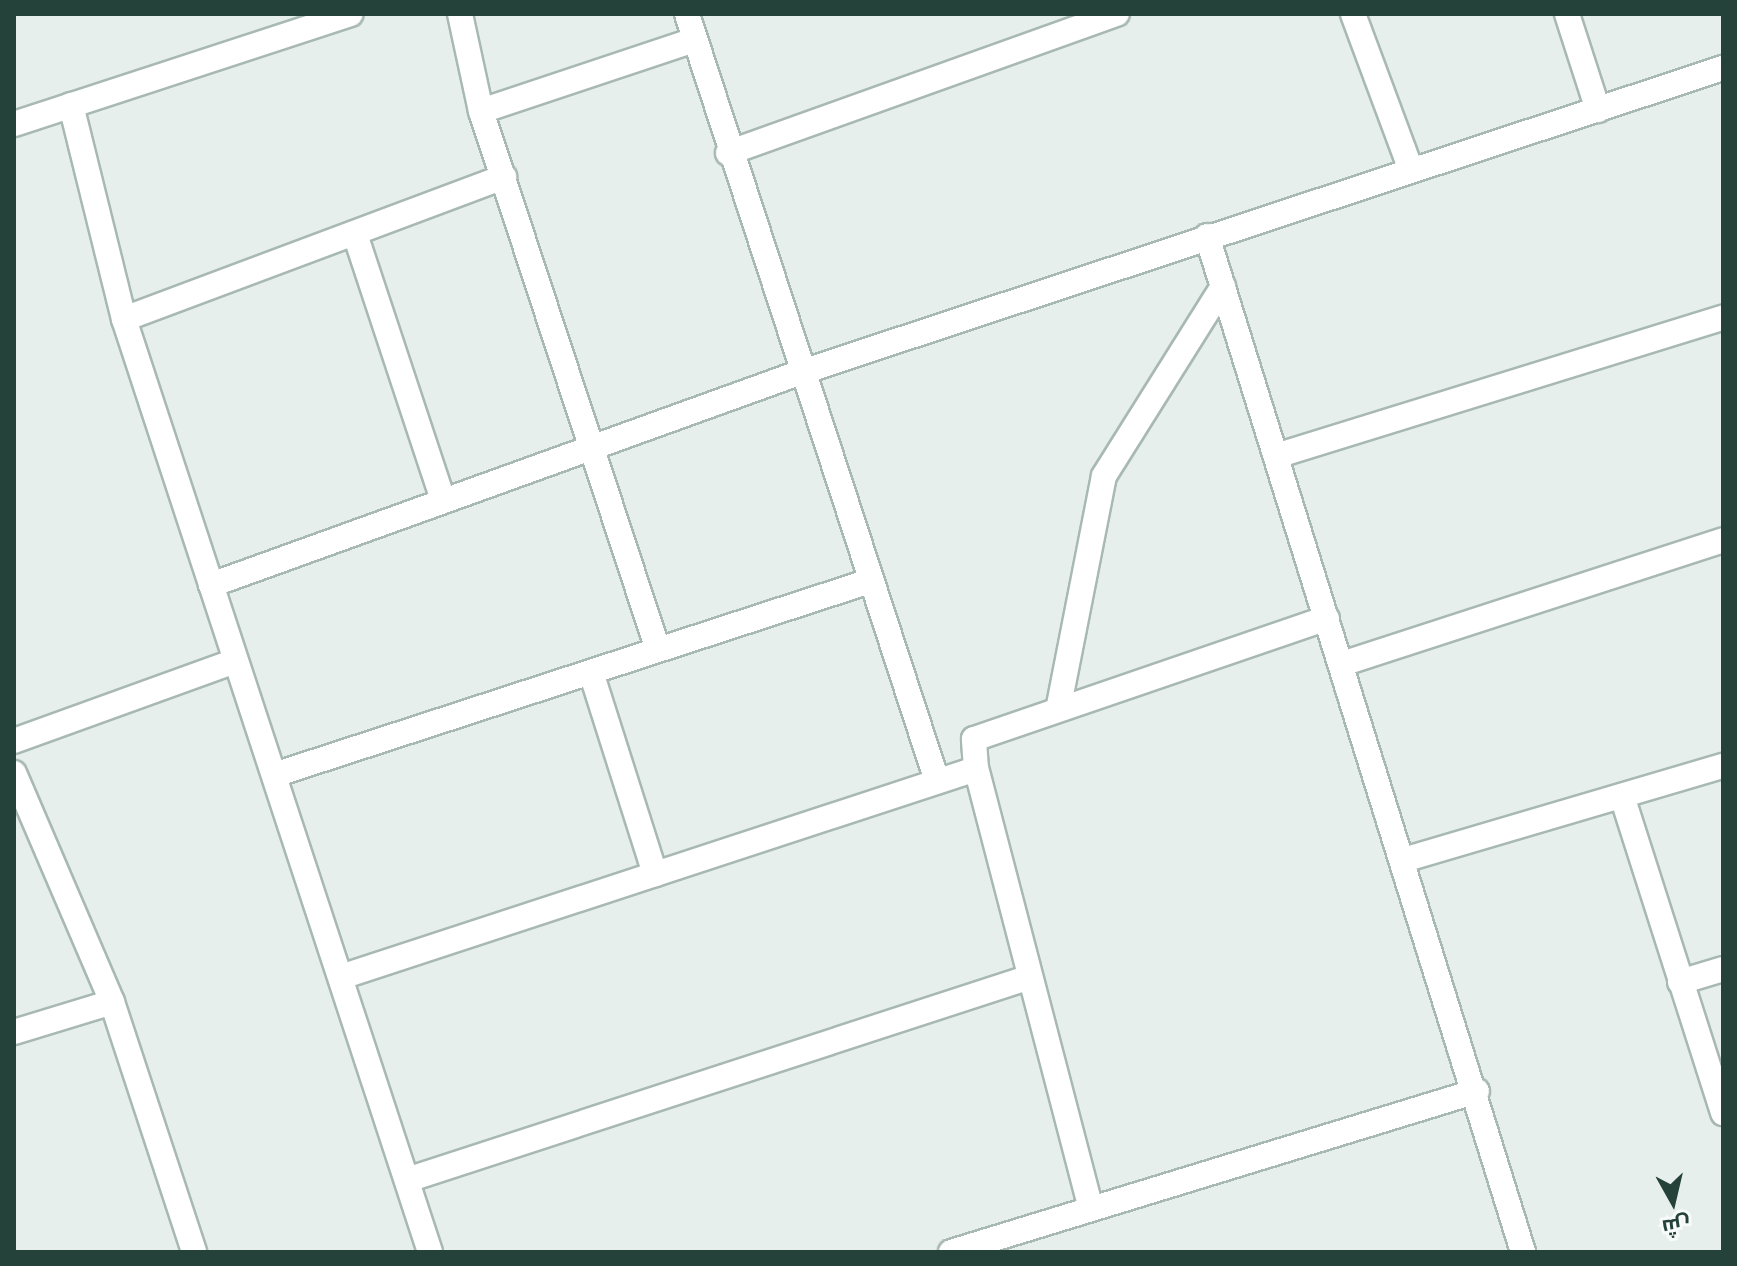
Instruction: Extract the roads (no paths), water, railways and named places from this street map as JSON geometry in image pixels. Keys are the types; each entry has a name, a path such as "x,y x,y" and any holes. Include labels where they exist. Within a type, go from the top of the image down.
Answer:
{"street":[{"path":"14,124 350,14"},
{"path":"460,14 481,111 595,444 658,650"},
{"path":"687,14 799,373 937,781"},
{"path":"728,153 1117,14"},
{"path":"1353,14 1410,167"},
{"path":"1567,14 1598,110"},
{"path":"481,111 694,40"},
{"path":"211,585 799,373 1410,167 1723,68"},
{"path":"71,105 124,319 430,1252"},
{"path":"124,319 504,177"},
{"path":"355,234 443,500"},
{"path":"1207,236 1477,1091 1523,1252"},
{"path":"1059,705 1104,476 1223,286"},
{"path":"1276,456 1723,318"},
{"path":"1342,664 1723,540"},
{"path":"274,775 870,581"},
{"path":"1091,1209 976,769 974,739 1059,705 1327,618"},
{"path":"14,741 235,661"},
{"path":"591,672 655,874"},
{"path":"1403,860 1723,766"},
{"path":"341,977 976,769"},
{"path":"14,773 18,800 112,1002 194,1252"},
{"path":"1622,796 1723,1113"},
{"path":"1680,982 1723,969"},
{"path":"407,1180 1030,977"},
{"path":"14,1032 112,1002"},
{"path":"951,1252 1477,1091"}]}
